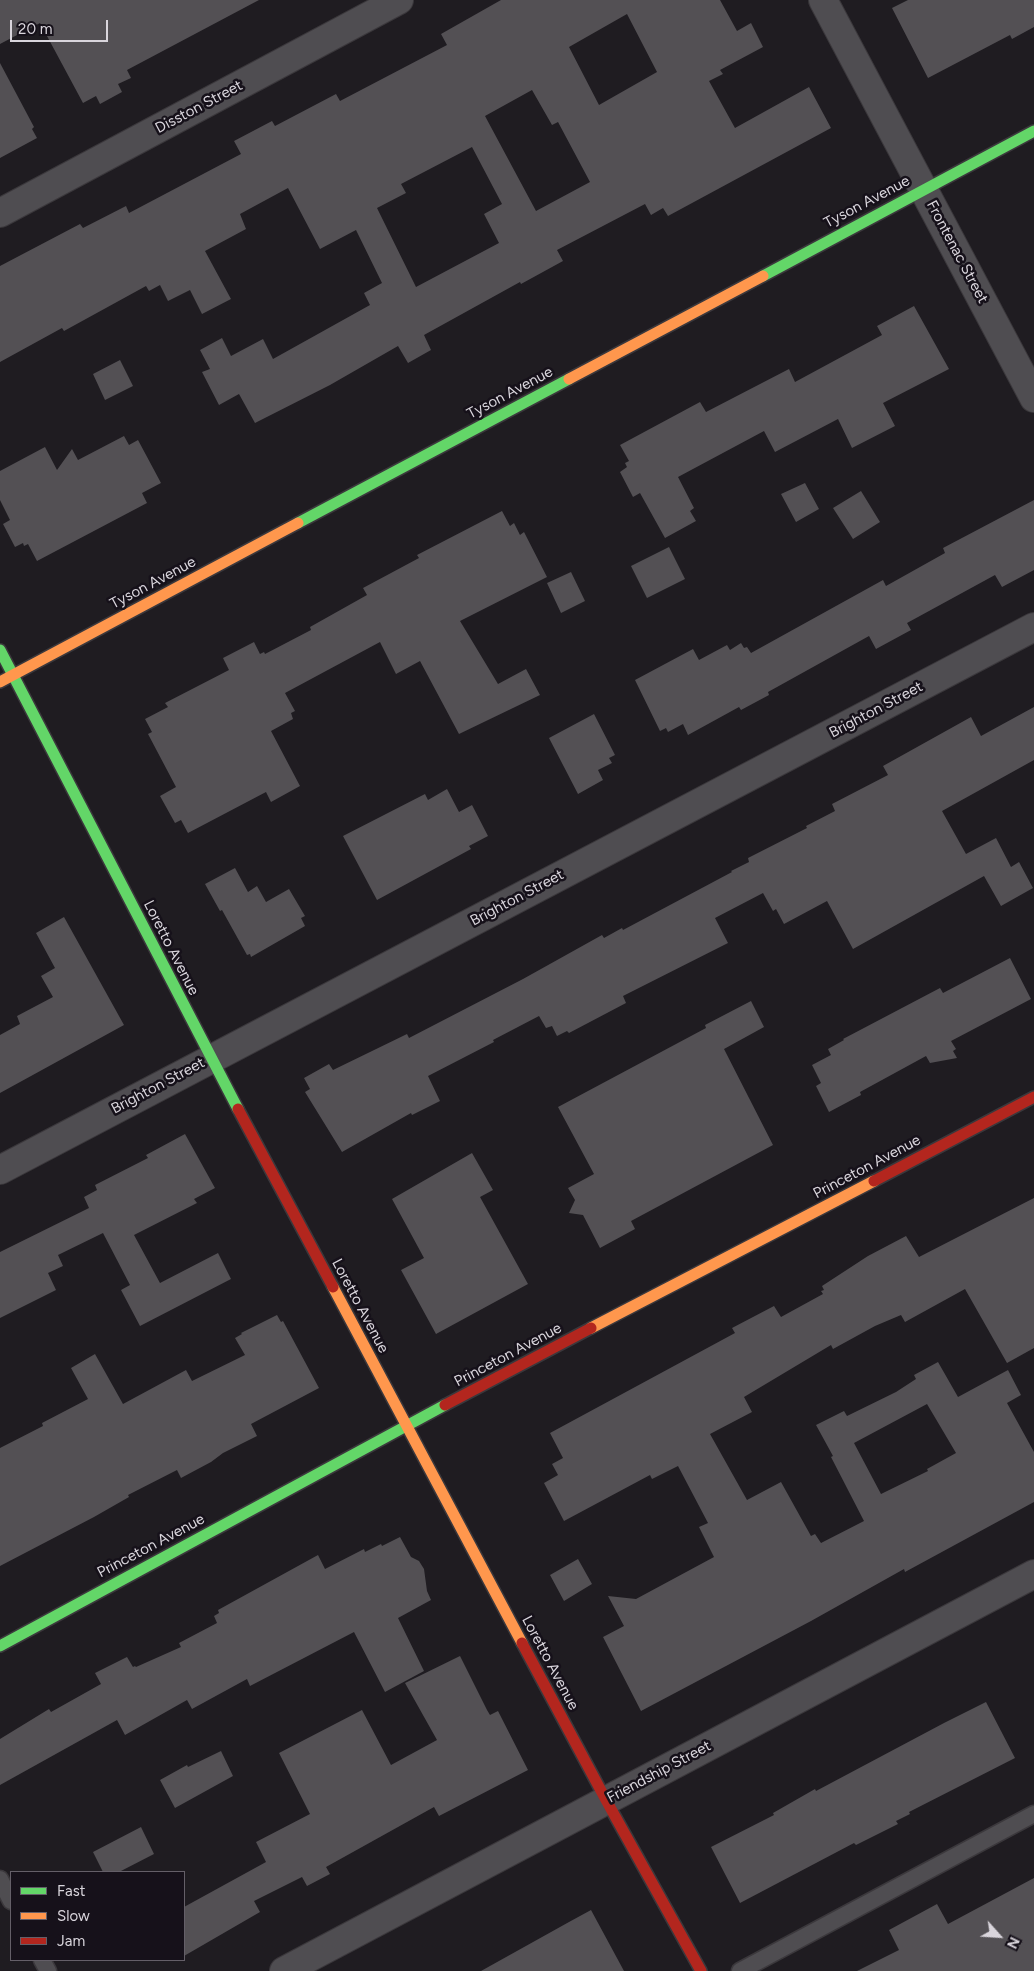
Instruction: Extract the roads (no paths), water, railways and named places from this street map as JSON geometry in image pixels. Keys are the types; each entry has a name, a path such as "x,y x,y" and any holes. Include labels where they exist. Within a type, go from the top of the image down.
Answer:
{"street":[{"name":"Disston Street","path":"0,213 399,0"},
{"name":"Frontenac Street","path":"823,0 1034,398"},
{"name":"Tyson Avenue","path":"0,682 1034,131"},
{"name":"Brighton Street","path":"0,1170 1034,627"},
{"name":"Loretto Avenue","path":"0,650 211,1058 606,1800 701,1971"},
{"name":"Princeton Avenue","path":"0,1646 406,1425 1034,1097"},
{"name":"Friendship Street","path":"284,1971 1034,1574"}],"lane":[{"path":"740,1971 1034,1814"},
{"path":"0,1879 10,1898"}]}
